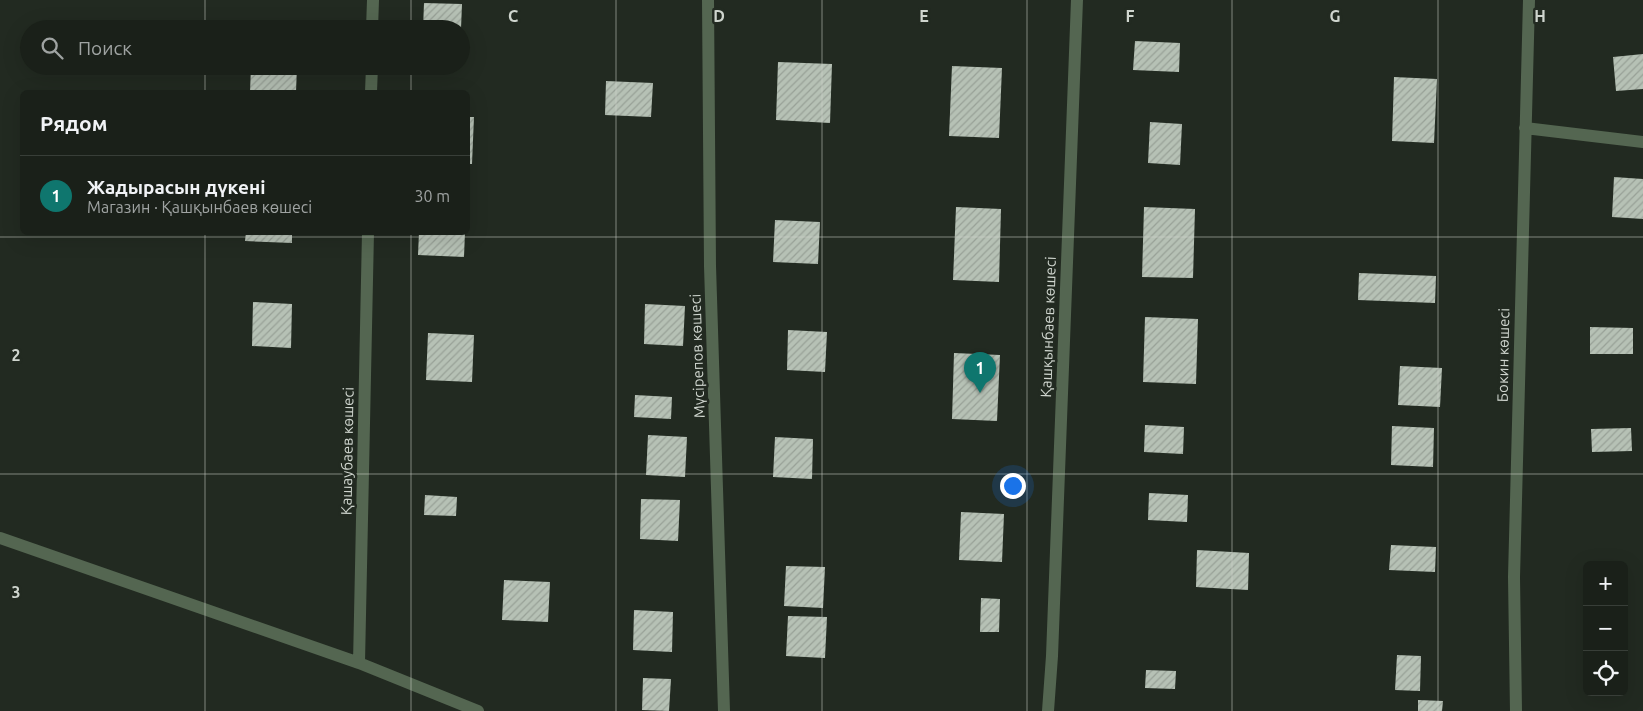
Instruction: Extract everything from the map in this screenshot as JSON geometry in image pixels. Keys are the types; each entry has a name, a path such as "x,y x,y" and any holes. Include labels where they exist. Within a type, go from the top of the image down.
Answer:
{"street":[{"path":"372,20 373,0"},
{"name":"Мүсірепов көшесі","path":"708,0 710,266 724,711"},
{"name":"Қашқынбаев көшесі","path":"1048,711 1052,656 1077,0"},
{"name":"Бокин көшесі","path":"1516,711 1514,578 1529,0"},
{"path":"371,90 372,75"},
{"path":"1525,128 1643,142"},
{"name":"Қашаубаев көшесі","path":"362,664 368,235"},
{"path":"0,538 362,664 478,711"}],"building":[{"path":"424,3 462,4 461,20 423,20"},
{"path":"1135,41 1180,43 1179,72 1133,70"},
{"path":"1643,54 1643,89 1616,91 1613,57"},
{"path":"778,62 832,64 830,123 776,120"},
{"path":"952,66 1002,68 999,138 949,136"},
{"path":"251,75 297,75 296,90 250,90"},
{"path":"1394,77 1437,79 1434,143 1392,141"},
{"path":"606,81 653,83 651,117 605,115"},
{"path":"470,117 474,117 472,164 470,164"},
{"path":"1150,122 1182,124 1180,165 1148,163"},
{"path":"1614,177 1643,179 1643,219 1612,217"},
{"path":"956,207 1001,209 999,282 953,280"},
{"path":"1144,207 1195,209 1193,278 1142,277"},
{"path":"775,220 820,222 818,264 773,262"},
{"path":"246,235 292,235 292,243 245,241"},
{"path":"419,235 465,235 464,257 418,255"},
{"path":"1359,273 1436,276 1435,303 1358,300"},
{"path":"253,302 292,304 291,348 252,346"},
{"path":"645,304 685,306 683,346 644,344"},
{"path":"1145,317 1198,319 1196,384 1143,382"},
{"path":"1590,327 1633,328 1633,354 1590,354"},
{"path":"788,330 827,332 825,372 787,370"},
{"path":"428,333 474,335 472,382 426,380"},
{"path":"954,353 1000,355 997,421 952,419"},
{"path":"1400,366 1442,368 1440,407 1398,405"},
{"path":"635,395 672,397 671,419 634,417"},
{"path":"1145,425 1184,427 1183,454 1144,452"},
{"path":"1392,426 1434,428 1433,467 1391,465"},
{"path":"1631,428 1632,451 1592,452 1591,429"},
{"path":"648,435 687,437 685,477 646,475"},
{"path":"775,437 813,439 812,479 773,477"},
{"path":"1149,493 1188,495 1187,522 1148,520"},
{"path":"425,495 457,497 456,516 424,515"},
{"path":"641,499 680,500 678,541 640,539"},
{"path":"961,512 1004,514 1002,562 959,560"},
{"path":"1391,545 1436,547 1435,572 1389,570"},
{"path":"1197,550 1249,553 1248,590 1196,587"},
{"path":"786,566 825,567 823,608 784,606"},
{"path":"504,580 550,582 548,622 502,620"},
{"path":"981,598 1000,599 999,632 980,632"},
{"path":"634,610 673,612 672,652 633,650"},
{"path":"788,616 827,617 825,658 786,656"},
{"path":"1397,655 1421,656 1420,691 1395,690"},
{"path":"1146,670 1176,671 1175,689 1145,688"},
{"path":"643,678 671,679 669,711 642,710"},
{"path":"1418,700 1443,701 1442,711 1418,711"}],"place":[{"name":"Жадырасын дүкені","path":"980,393"}]}
